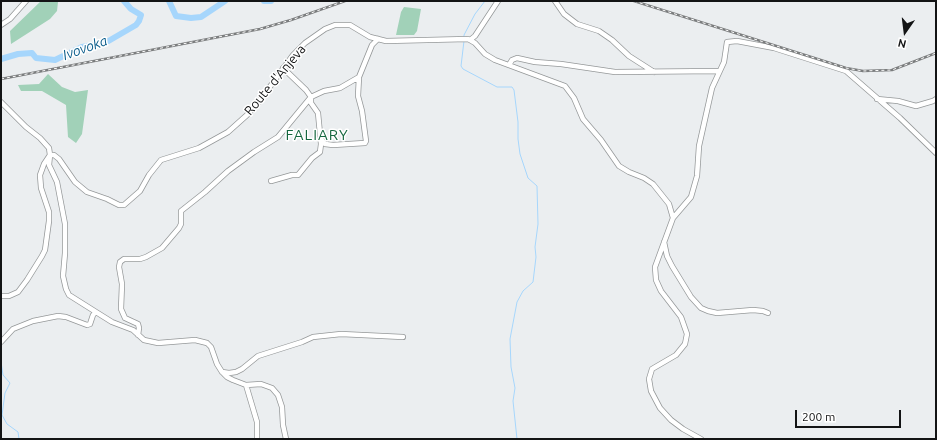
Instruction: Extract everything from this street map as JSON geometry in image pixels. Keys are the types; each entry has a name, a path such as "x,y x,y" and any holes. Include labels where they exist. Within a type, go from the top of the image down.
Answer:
{"street":[{"path":"1,25 10,19 25,1"},
{"path":"498,1 478,31 469,40 478,46 485,54 495,60 565,86 574,98 583,119 619,166 654,184 669,204 673,218"},
{"path":"491,10 501,1"},
{"path":"555,1 564,14 577,24 599,31 612,40 629,56 654,72"},
{"name":"Route d'Anjeva","path":"50,155 54,155 59,159 75,182 87,192 108,199 119,205 124,205 140,191 149,175 161,160 199,148 228,132 261,99 293,55 305,43 335,24 350,25 370,37 386,41 469,40"},
{"path":"478,31 478,46"},
{"path":"321,139 325,144 333,145 365,143 362,111 358,96 359,77 372,45 378,39"},
{"path":"701,439 671,420 660,408 651,391 649,379 652,369 676,355 684,344 687,334 681,317 661,290 656,280 655,267 673,218 691,197 696,176 699,146 712,88 724,62 727,42 737,41 774,48 846,71 900,118 936,153"},
{"path":"509,65 512,60 517,58 535,62 561,64 615,72 719,71"},
{"path":"271,181 292,175 298,175 312,158 320,152 321,139 318,114 311,103 311,97 306,90 283,68"},
{"path":"138,335 138,324 125,318 121,309 122,284 119,267 120,262 124,259 140,259 146,257 162,248 181,224 181,211 254,152 278,137 311,97 324,91 340,88 359,77"},
{"path":"878,99 898,101 916,106 934,102 936,99"},
{"path":"1,102 49,148 49,164 57,182 65,224 63,276 69,295 112,322 133,330 144,340 158,343 195,340 207,343 211,347 217,364 227,377 246,385 261,384 272,388 278,395 282,407 283,425 286,439"},
{"path":"1,296 9,296 18,292 45,250 49,212 41,188 40,175 44,164 50,155"},
{"path":"664,242 667,256 672,266 691,297 701,308 708,312 717,313 753,310 763,310 768,313"},
{"path":"1,342 13,329 33,321 58,316 66,317 87,325 90,324 92,315 96,312"},
{"path":"222,372 236,372 258,356 298,344 313,337 341,334 403,337"},
{"path":"246,385 257,422 257,439"}],"green space":[{"path":"41,1 58,2 57,11 50,19 11,44 10,31"},
{"path":"404,7 421,9 417,31 414,35 396,35 401,12"},
{"path":"48,74 62,87 75,92 88,90 82,134 76,143 68,137 66,105 42,91 21,91 18,85 39,84"}],"waterway":[{"name":"Ivovoka","path":"1,59 18,54 32,53 36,58 55,60 82,47 105,43 136,25 139,21 141,15 131,9 124,1"},
{"name":"Ivovoka","path":"169,1 176,16 191,18 201,17 225,1"},
{"name":"Ivovoka","path":"264,1 271,1"},
{"path":"464,38 464,35 475,14 485,1"},
{"path":"464,41 461,66 463,69 497,87 512,87 514,90 520,154 528,178 537,186 538,224 533,282 523,291 517,302 510,339 511,367 515,388 513,401 517,439"},
{"path":"1,362 3,375 10,383 5,393 2,415 7,424 18,432 19,439"}],"railway":[{"path":"1,79 260,29 345,1"},
{"path":"634,1 846,68 863,71 892,70 936,53"}],"district":[{"name":"FALIARY","path":"317,135"}]}
